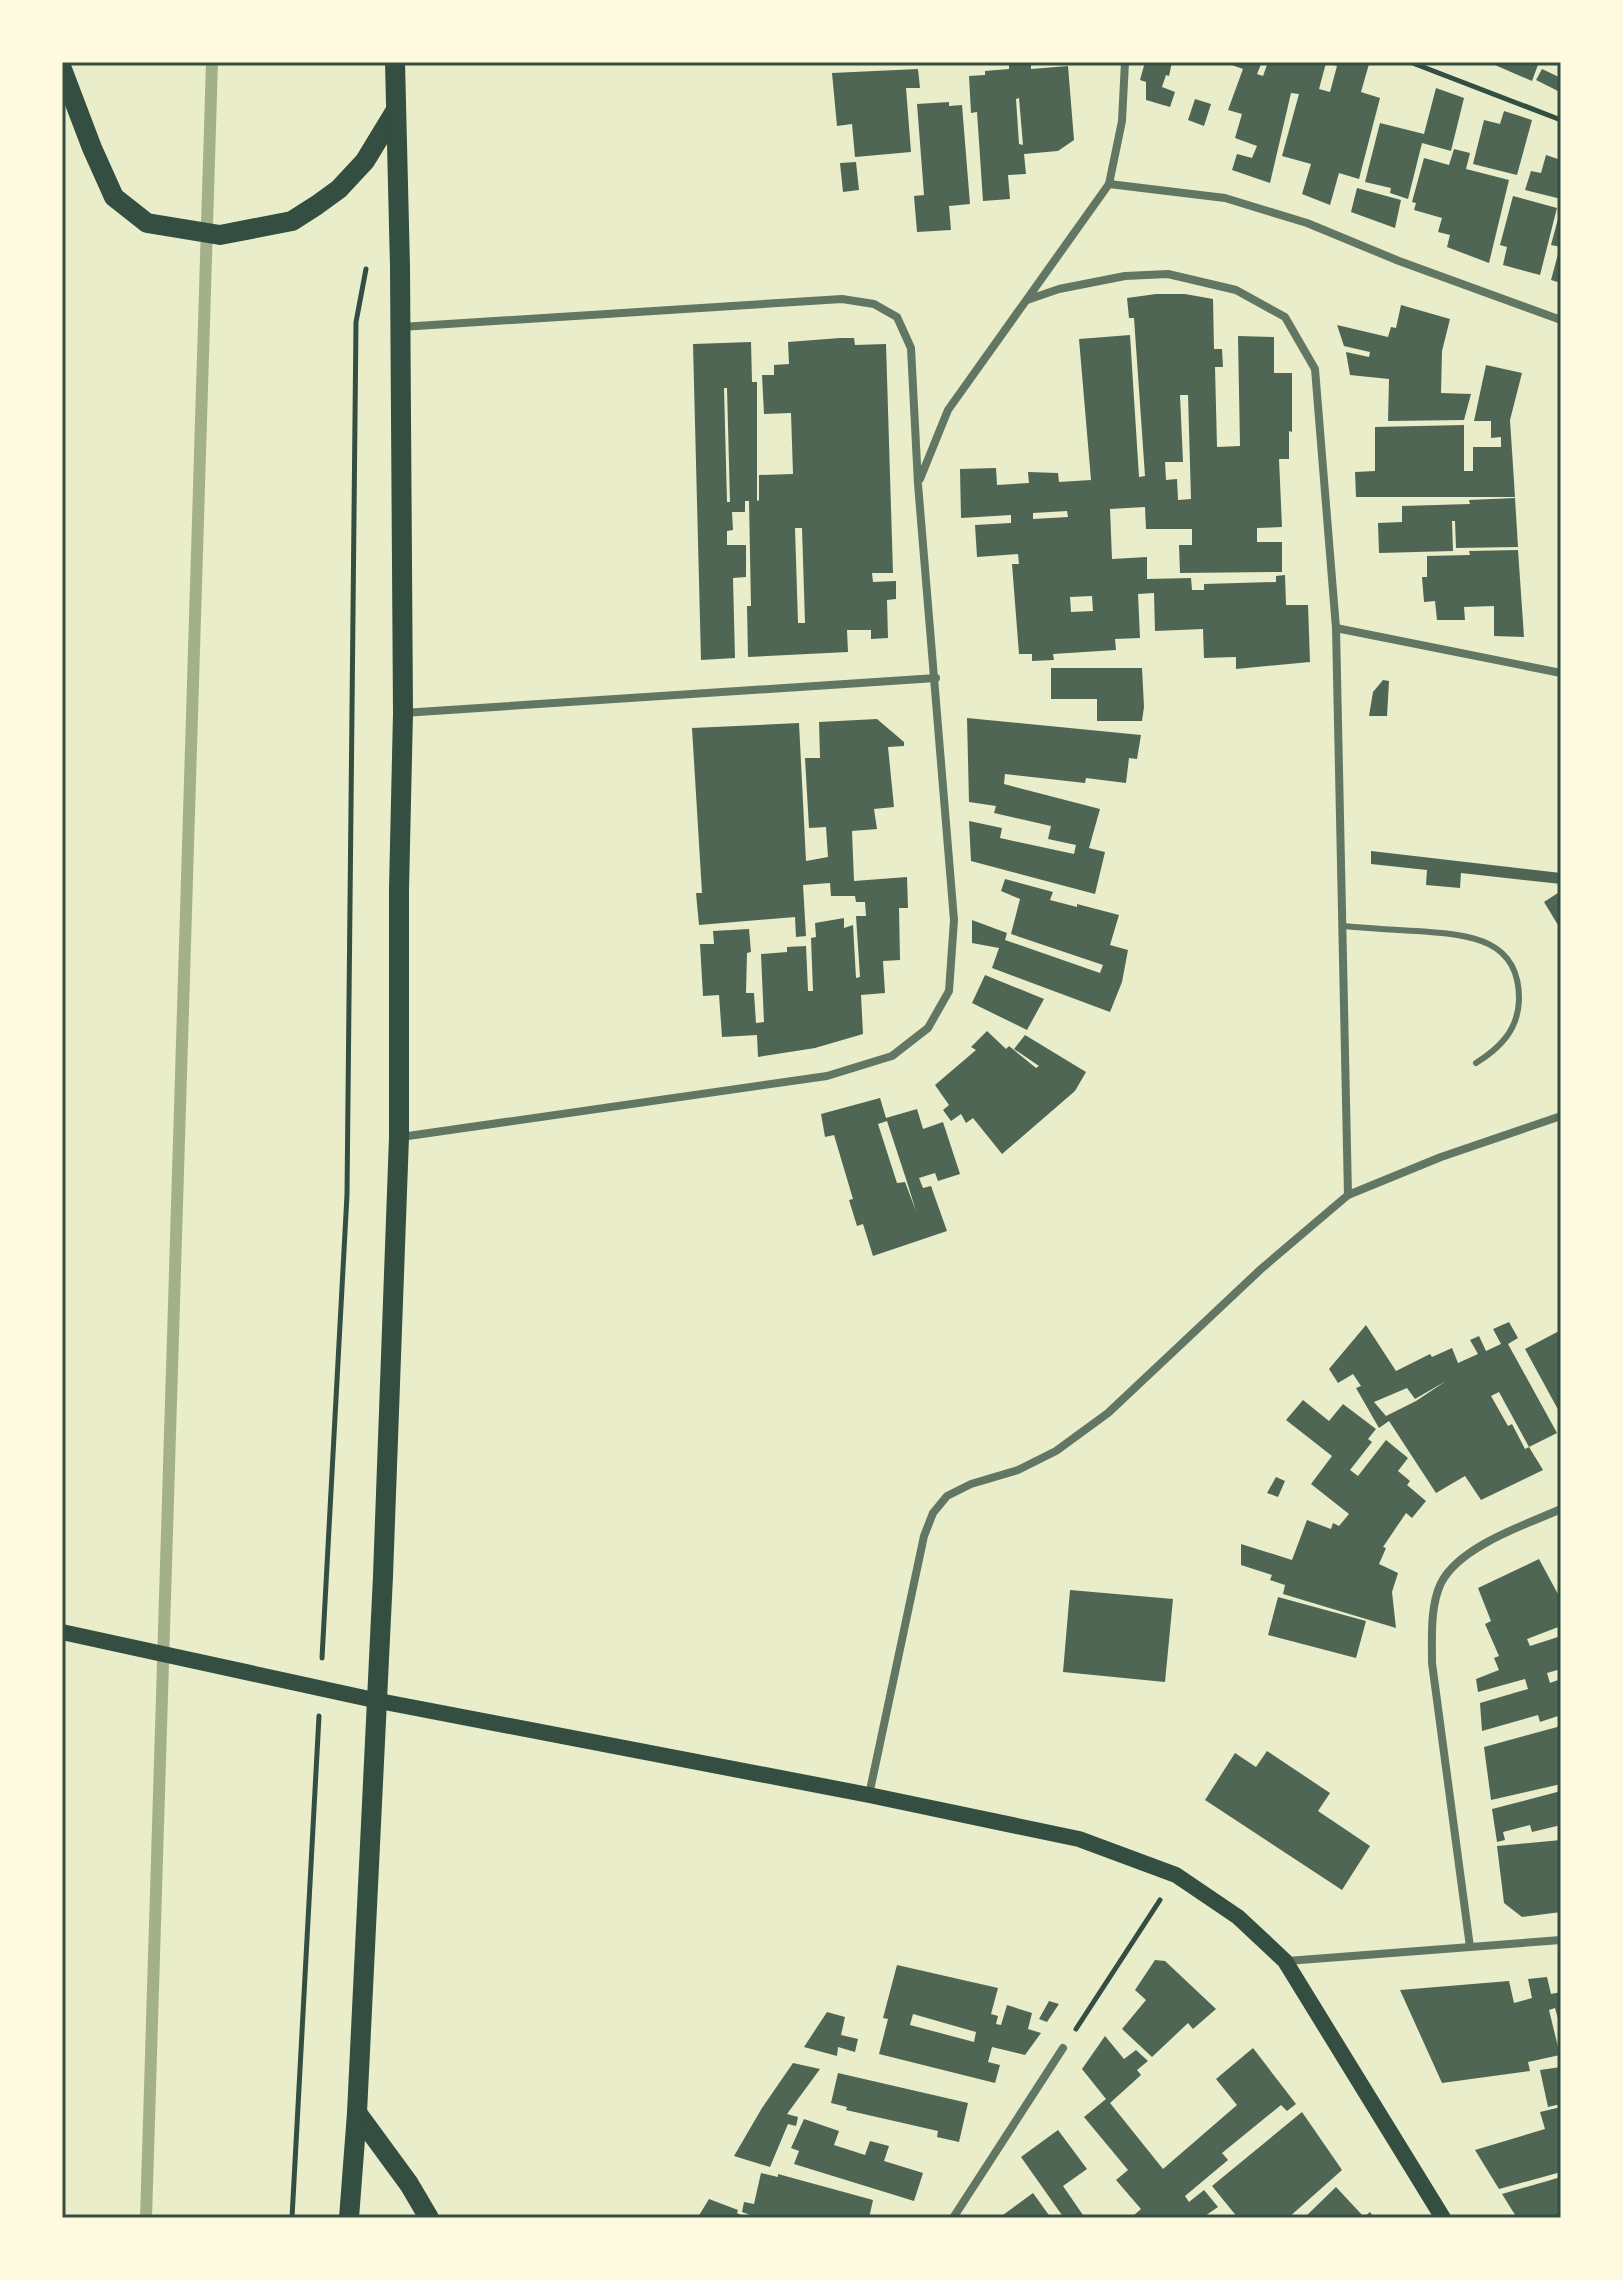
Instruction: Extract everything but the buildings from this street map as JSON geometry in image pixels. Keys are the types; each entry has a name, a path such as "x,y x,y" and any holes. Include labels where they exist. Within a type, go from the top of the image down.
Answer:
{"main road":[{"path":"349,2218 383,1592 399,1137 403,713 395,62"},
{"path":"62,69 114,197 147,223 220,235 292,221 339,189 365,161 396,110"},
{"path":"62,1632 374,1700 869,1795 1079,1839 1176,1875 1238,1917 1285,1961 1443,2218"},
{"path":"357,2113 409,2184 429,2218"}],"street":[{"path":"918,484 948,410 1109,184 1122,121 1125,62"},
{"path":"1109,184 1225,198 1307,223 1413,267 1561,320"},
{"path":"1027,300 1059,289 1125,276 1168,274 1236,290 1285,317 1315,369 1336,628 1348,1195"},
{"path":"399,1137 827,1076 892,1056 928,1028 949,991 954,920 918,484 911,348 897,317 874,304 842,299 400,327"},
{"path":"1336,628 1561,673"},
{"path":"403,713 936,678"},
{"path":"869,1795 924,1536 933,1513 947,1496 971,1484 1018,1470 1056,1451 1108,1413 1261,1269 1348,1195 1441,1157 1561,1116"},
{"path":"1470,1947 1432,1663 1432,1618 1442,1582 1471,1550 1561,1509"},
{"path":"1285,1961 1561,1940"},
{"path":"953,2218 1063,2048"}],"lane":[{"path":"1343,926 1462,934 1486,941 1505,956 1518,979 1519,1004 1512,1029 1497,1050 1476,1063"}],"path":[{"path":"1410,62 1561,120"},
{"path":"322,1670 347,1195 356,322 367,261"},
{"path":"292,2218 320,1702"},
{"path":"1063,2048 1176,1875"}],"waterway":[{"path":"146,2218 212,62"}]}
